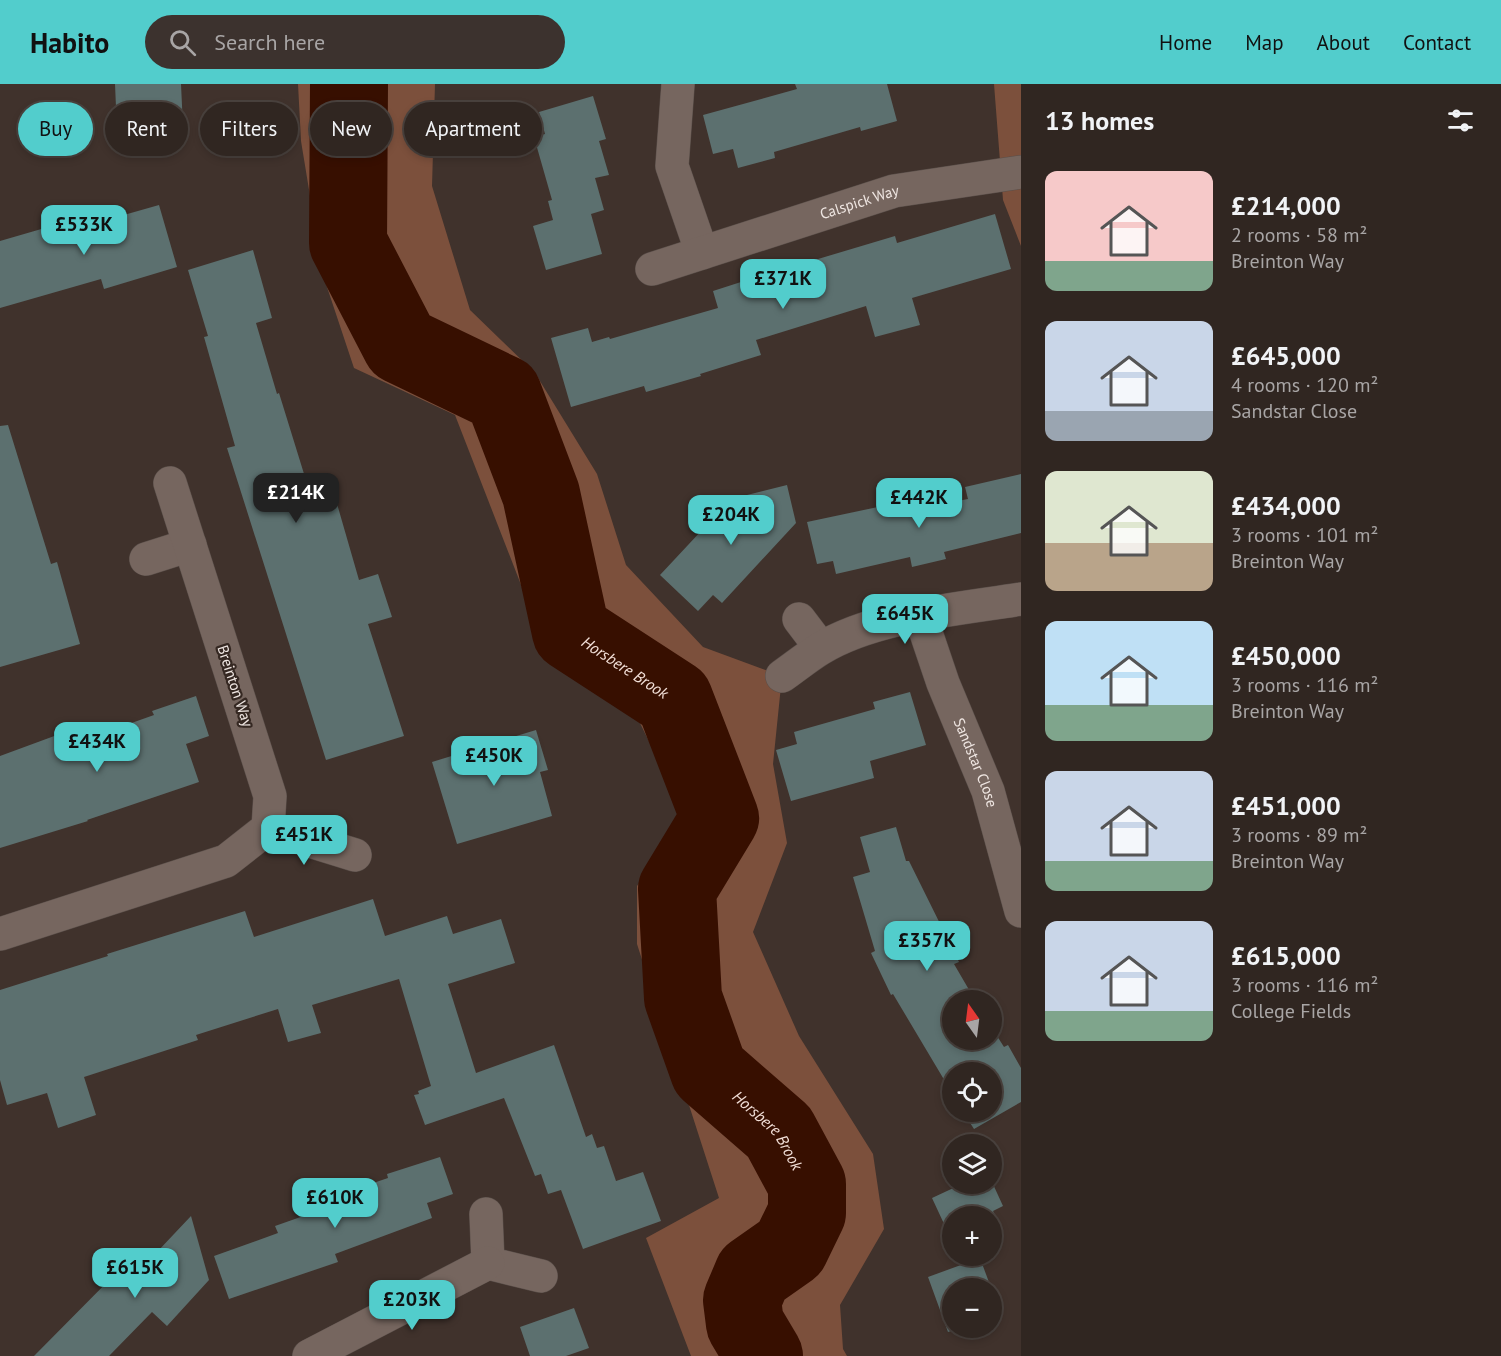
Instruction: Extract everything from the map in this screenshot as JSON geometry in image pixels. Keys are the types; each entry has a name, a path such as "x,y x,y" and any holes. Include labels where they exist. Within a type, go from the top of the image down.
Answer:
{"street":[{"path":"678,84 672,166 702,253"},
{"name":"Calspick Way","path":"652,269 894,191 1021,172"},
{"name":"Breinton Way","path":"170,483 270,796 268,828"},
{"path":"146,559 190,545"},
{"path":"782,676 821,648 861,630 920,615 1021,600"},
{"name":"Sandstar Close","path":"920,615 943,683 988,791 1021,911"},
{"path":"799,619 821,648"},
{"path":"0,934 226,861 268,828 355,855"},
{"path":"486,1214 488,1263"},
{"path":"309,1356 488,1263 541,1276"}],"shaded area":[{"path":"298,84 435,84 434,102 404,102 404,156 433,156 432,186 470,310 535,373 597,474 626,565 703,647 782,676 773,764 787,843 753,932 799,1036 873,1154 884,1229 840,1305 843,1349 847,1356 691,1356 646,1238 719,1198 637,944 637,886 687,818 636,715 551,662 455,415 354,368 323,275 301,141"},
{"path":"994,84 1021,84 1021,246 1003,200"}],"building":[{"path":"115,84 181,84 182,102 116,102"},
{"path":"795,84 887,84 897,121 861,131 860,127 774,152 775,158 738,168 733,149 713,154 703,115 797,89"},
{"path":"593,96 606,139 599,141 609,175 595,178 604,210 591,214 602,254 546,270 533,226 553,220 548,201 552,200 539,156 542,156 542,135 545,134 542,111"},
{"path":"159,205 177,267 104,289 101,279 0,308 0,241 62,223 64,232"},
{"path":"995,214 1011,269 912,298 920,325 875,337 866,306 756,340 761,355 700,374 701,376 646,392 644,386 571,407 551,338 588,328 592,342 609,337 610,339 718,308 713,291 895,236 897,243"},
{"path":"253,250 272,318 256,323 309,490 331,483 359,580 378,574 392,617 368,624 404,736 326,760 227,448 235,446 204,337 208,336 188,270"},
{"path":"8,425 51,564 57,562 80,644 0,667 0,426"},
{"path":"1021,474 1021,533 944,552 946,559 912,567 910,557 836,574 833,561 817,564 807,522 892,504 894,513 968,499 965,487"},
{"path":"787,485 796,523 722,603 713,595 698,611 660,575 731,499"},
{"path":"910,692 926,745 870,761 874,778 791,801 776,750 797,744 794,732 875,709 873,702"},
{"path":"196,696 209,736 186,744 199,782 88,821 0,848 0,756 57,735 68,745 154,715 152,711"},
{"path":"536,730 548,770 540,772 552,816 457,844 432,762"},
{"path":"896,827 906,861 909,861 959,962 954,964 969,990 942,990 942,1050 1002,1050 1002,1044 1004,1047 1008,1045 1021,1068 1021,1102 1002,1113 1002,1062 942,1062 942,1076 893,994 891,995 871,953 875,951 853,877 870,872 860,837"},
{"path":"373,899 385,936 447,916 453,934 501,919 515,963 448,984 476,1073 554,1045 586,1137 592,1134 597,1148 604,1146 616,1181 643,1172 661,1221 583,1249 561,1190 548,1194 541,1174 535,1176 504,1098 425,1125 414,1095 431,1086 399,979 312,1005 321,1033 288,1042 278,1009 196,1035 198,1040 84,1077 96,1115 58,1128 47,1093 7,1105 0,1080 0,990 245,911 254,937"},
{"path":"969,1122 986,1122 974,1129"},
{"path":"440,1157 453,1194 427,1203 432,1218 335,1254 338,1262 229,1299 214,1256 278,1233 275,1226 329,1207 326,1199 388,1178 387,1174"},
{"path":"942,1193 998,1194 1003,1206 942,1206 942,1220 932,1198"},
{"path":"191,1216 209,1280 167,1326 152,1312 109,1356 34,1356 129,1260 140,1270"},
{"path":"958,1266 983,1266 987,1278 942,1278 942,1316 928,1277"},
{"path":"574,1308 589,1348 566,1356 530,1356 520,1327"}],"waterway":[{"name":"Horsbere Brook","path":"349,84 348,243 401,345 503,394 541,494 571,632 674,699 720,818 677,889 683,998 709,1071 779,1132 807,1184 807,1213 790,1248 753,1274 742,1300 745,1324 764,1356"}]}
